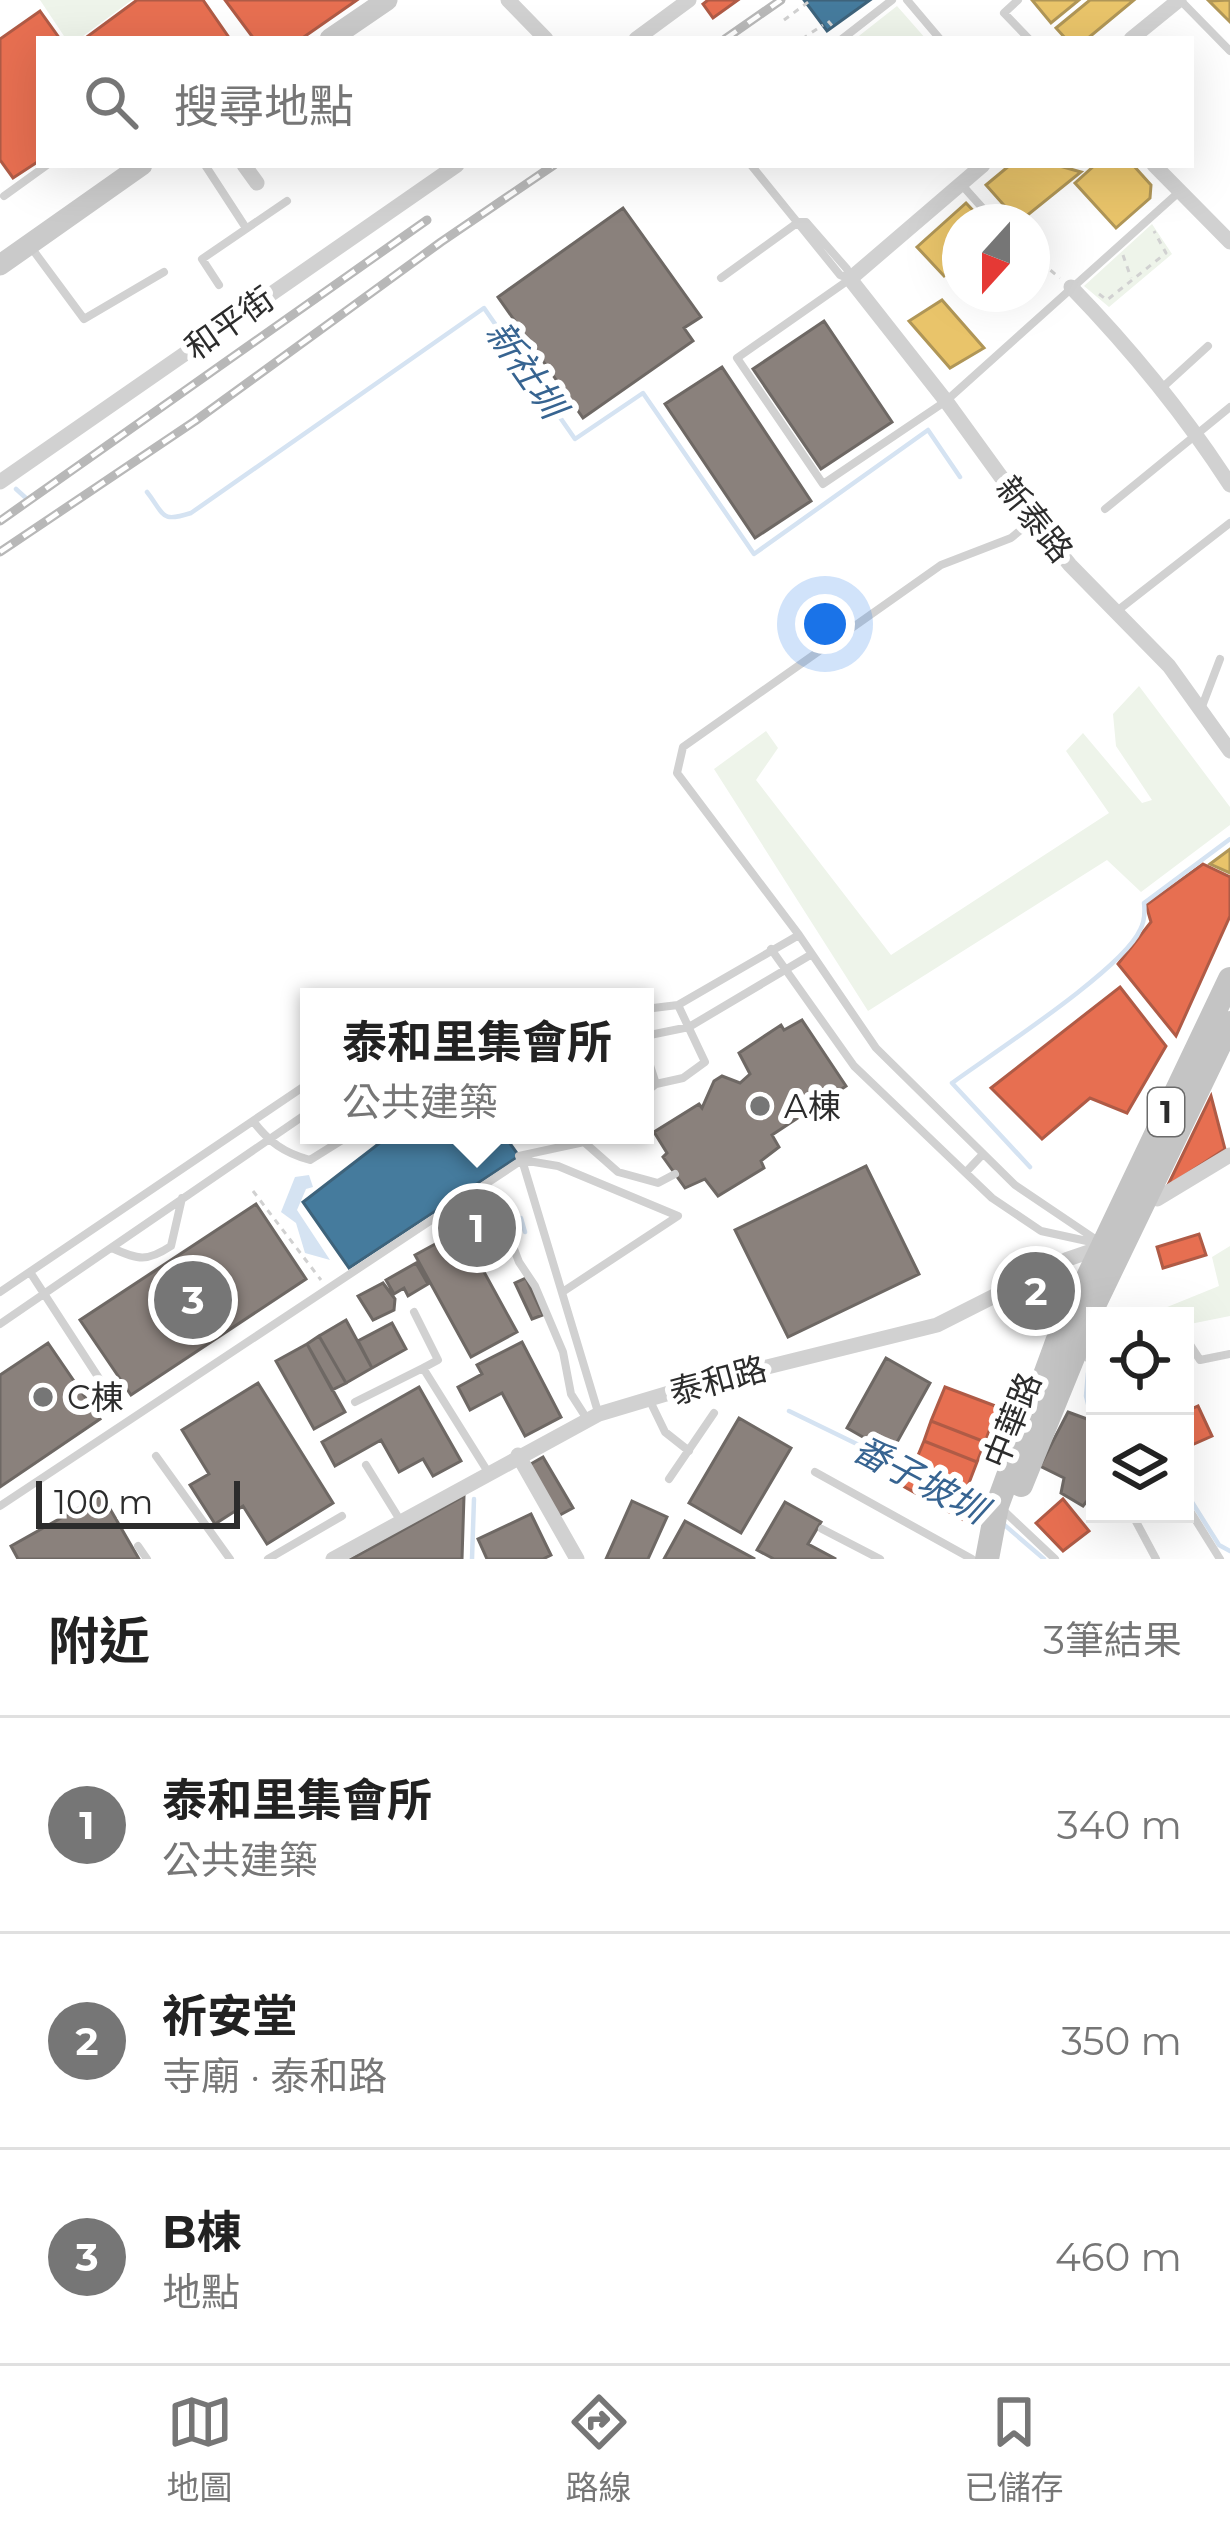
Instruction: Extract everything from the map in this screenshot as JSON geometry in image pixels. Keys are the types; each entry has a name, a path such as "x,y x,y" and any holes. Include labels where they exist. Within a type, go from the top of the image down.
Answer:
{"main road":[{"name":"1","path":"1089,1307 1230,979"},
{"name":"1","path":"1112,1248 1146,1195 1230,1022"},
{"name":"1","path":"1076,1352 1086,1315"},
{"name":"中華路","path":"1005,1511 1076,1352"},
{"name":"1","path":"997,1551 1005,1511"}],"street":[{"path":"334,36 387,0"},
{"path":"508,0 543,36"},
{"path":"640,36 689,0"},
{"path":"1136,36 1180,0"},
{"path":"0,265 138,168"},
{"path":"246,168 257,183"},
{"name":"和平街","path":"0,481 453,168"},
{"path":"850,279 980,168"},
{"path":"1157,168 1230,242"},
{"name":"新泰路","path":"850,279 1070,565 1169,666 1230,752"},
{"path":"1071,286 1162,388 1230,484"},
{"path":"1146,1195 1157,1199 1230,1155"},
{"name":"泰和路","path":"333,1559 592,1416 937,1325 1112,1248"},
{"path":"518,1455 577,1559"}],"lane":[{"path":"846,36 892,0"},
{"path":"908,0 938,36"},
{"path":"1018,0 1004,13 1026,36"},
{"path":"1180,0 1230,51"},
{"path":"4,196 43,168"},
{"path":"207,168 246,229"},
{"name":"新泰路","path":"753,168 840,275 850,279"},
{"path":"962,184 979,204"},
{"path":"850,279 737,358 824,484 946,401 1180,190"},
{"path":"219,285 202,259 286,201"},
{"path":"721,278 797,223"},
{"path":"30,244 84,319 164,272"},
{"path":"1162,388 1208,346"},
{"path":"1106,508 1230,407"},
{"path":"1034,519 1011,538 941,566 683,747 677,772 799,935 876,1048 1015,1185 1112,1248"},
{"path":"1116,612 1230,523"},
{"path":"1200,711 1220,659"},
{"path":"654,1008 678,1005 799,935"},
{"path":"771,949 854,1066 1010,1213 1041,1231 1112,1248"},
{"path":"654,1034 689,1027 812,954"},
{"path":"654,1078 656,1084 683,1078 705,1062 678,1005"},
{"path":"0,1292 300,1089"},
{"path":"0,1324 300,1118"},
{"path":"253,1121 285,1152 310,1160 336,1144"},
{"path":"0,1506 520,1158 576,1144"},
{"path":"586,1144 618,1172 658,1183 675,1174"},
{"path":"966,1172 983,1154"},
{"path":"520,1158 564,1291 592,1416"},
{"path":"520,1158 558,1166 678,1216 564,1291"},
{"path":"111,1247 150,1260 171,1246 182,1198"},
{"path":"505,1226 563,1352 572,1394 592,1416"},
{"path":"29,1272 104,1386"},
{"path":"355,1402 438,1360 413,1312"},
{"path":"1194,1351 1200,1360 1230,1354"},
{"path":"423,1368 488,1472"},
{"path":"649,1398 665,1432 689,1450"},
{"path":"669,1479 714,1413"},
{"path":"156,1456 230,1559"},
{"path":"366,1465 400,1521"},
{"path":"815,1472 972,1559"},
{"path":"1005,1511 1055,1559"},
{"path":"268,1559 342,1516"},
{"path":"1194,1517 1220,1559"},
{"path":"1137,1523 1156,1559"},
{"path":"822,1528 880,1559"},
{"path":"138,1546 147,1559"}],"path":[{"path":"784,20 809,2"},
{"path":"806,36 825,23 834,28"},
{"path":"1089,286 1107,300 1166,253 1152,228"},
{"path":"1123,255 1132,280"},
{"path":"1050,269 1071,286"},
{"path":"253,1191 328,1289"}],"shaded area":[{"path":"40,0 132,0 83,36 64,36"},
{"path":"897,6 923,36 859,36"},
{"path":"1152,224 1172,254 1109,307 1084,286"},
{"path":"1139,686 1230,807 1230,825 1141,892 1107,860 868,1011 714,769 766,731 778,748 756,780 891,955 1109,813 1066,751 1083,733 1142,803 1152,800 1116,746 1113,714"},
{"path":"1230,1246 1230,1316 1194,1323 1194,1307 1167,1307 1219,1286 1212,1257"}],"water":[{"path":"309,1175 313,1187 306,1189 297,1210 330,1260 305,1253 296,1223 281,1212 295,1177"}],"building: 住宅":[{"path":"1032,0 1079,0 1051,23"},
{"path":"1090,0 1134,0 1091,36 1063,36 1056,28"},
{"path":"1230,0 1230,22 1209,1"},
{"path":"1006,168 1081,172 1041,204 1003,204 986,185"},
{"path":"1092,168 1136,168 1151,185 1150,198 1116,228 1075,183"},
{"path":"942,225 942,274 917,247"},
{"path":"942,300 942,312 952,312 984,348 950,368 909,321"},
{"path":"1230,849 1230,873 1210,864"}],"building: 商業":[{"path":"137,0 203,0 228,36 88,36"},
{"path":"225,0 357,0 305,36 252,36"},
{"path":"738,0 713,18 703,4"},
{"path":"40,11 58,36 36,36 36,163 13,178 0,160 0,39"},
{"path":"1203,864 1230,877 1230,916 1176,1036 1118,964 1151,922 1146,905"},
{"path":"1120,987 1166,1046 1127,1113 1090,1098 1042,1139 991,1088"},
{"path":"1211,1096 1225,1149 1167,1187"},
{"path":"1199,1234 1206,1255 1163,1268 1157,1247"},
{"path":"945,1387 998,1407 985,1442 931,1421"},
{"path":"1198,1406 1212,1436 1194,1444 1194,1415"},
{"path":"931,1421 985,1442 977,1462 924,1441"},
{"path":"924,1441 977,1462 967,1488 914,1465"},
{"path":"909,1473 968,1503 962,1519 903,1486"},
{"path":"1063,1499 1089,1531 1063,1551 1036,1523"}],"building: 公共":[{"path":"804,0 870,0 827,31"},
{"path":"378,1144 510,1144 519,1156 349,1268 303,1202"},
{"path":"471,1212 491,1237 483,1243 463,1218"}],"building: 工業":[{"path":"623,208 701,317 684,328 693,341 583,418 498,297"},
{"path":"824,321 892,422 821,469 753,369"},
{"path":"722,367 811,501 755,538 665,404"},
{"name":"A棟","path":"802,1020 846,1086 772,1135 779,1147 761,1161 764,1168 718,1196 705,1179 685,1188 663,1157 667,1153 654,1132 699,1104 702,1108 714,1081 722,1076 740,1083 750,1074 739,1053 781,1025 784,1030"},
{"path":"866,1166 919,1274 788,1337 735,1230"},
{"path":"256,1204 306,1279 131,1395 80,1320"},
{"path":"461,1230 517,1332 471,1357 415,1255"},
{"path":"416,1263 428,1284 408,1296 404,1288 394,1294 386,1280"},
{"path":"526,1278 543,1315 532,1319 515,1283"},
{"path":"383,1283 395,1299 394,1310 373,1320 358,1296"},
{"path":"346,1320 372,1368 346,1383 319,1336"},
{"path":"392,1323 406,1349 372,1368 358,1341"},
{"path":"319,1336 346,1383 332,1390 307,1344"},
{"path":"522,1342 561,1417 525,1436 502,1393 470,1410 458,1387 482,1374 477,1365"},
{"name":"C棟","path":"48,1343 100,1419 0,1487 0,1375"},
{"path":"307,1344 345,1412 314,1429 276,1361"},
{"path":"886,1358 930,1383 891,1453 847,1428"},
{"path":"258,1383 333,1503 267,1544 243,1506 215,1524 190,1485 209,1474 182,1430"},
{"path":"419,1387 461,1461 433,1476 423,1459 399,1472 381,1440 335,1466 322,1442"},
{"path":"1068,1412 1086,1419 1083,1506 1061,1493 1064,1478 1040,1466"},
{"path":"739,1418 791,1448 741,1533 689,1503"},
{"path":"543,1457 573,1508 558,1516 529,1465"},
{"path":"102,1495 139,1559 18,1559 11,1546"},
{"path":"464,1496 462,1559 351,1559"},
{"path":"632,1501 667,1517 648,1559 606,1559"},
{"path":"785,1502 821,1522 808,1544 836,1559 774,1559 757,1550"},
{"path":"531,1514 551,1555 487,1559 478,1539"},
{"path":"685,1521 755,1559 664,1559"}],"building: 其他":[{"path":"482,1199 495,1208 504,1200 518,1215 491,1237 468,1209"}],"waterway":[{"name":"新社圳","path":"147,492 168,517 191,513 484,308 575,439 643,393 754,554 928,430 960,477"},
{"name":"新社圳","path":"16,489 27,499"},
{"name":"新社圳","path":"1030,1167 952,1083 1109,966 1140,930 1144,903 1230,839"},
{"name":"番子坡圳","path":"521,1218 525,1232"},
{"name":"番子坡圳","path":"789,1411 987,1511"},
{"path":"472,1559 474,1499"},
{"name":"新社圳","path":"1194,1505 1219,1545 1230,1551"},
{"name":"番子坡圳","path":"1001,1522 1044,1559"}],"railway":[{"path":"729,36 781,0"},
{"path":"0,552 195,421 550,168"},
{"path":"0,521 427,220"}],"place":[{"name":"A棟","path":"760,1106"},
{"name":"泰和里集會所","path":"477,1228"},
{"name":"祈安堂","path":"1036,1291"},
{"name":"B棟","path":"193,1300"},
{"name":"C棟","path":"43,1397"}]}
